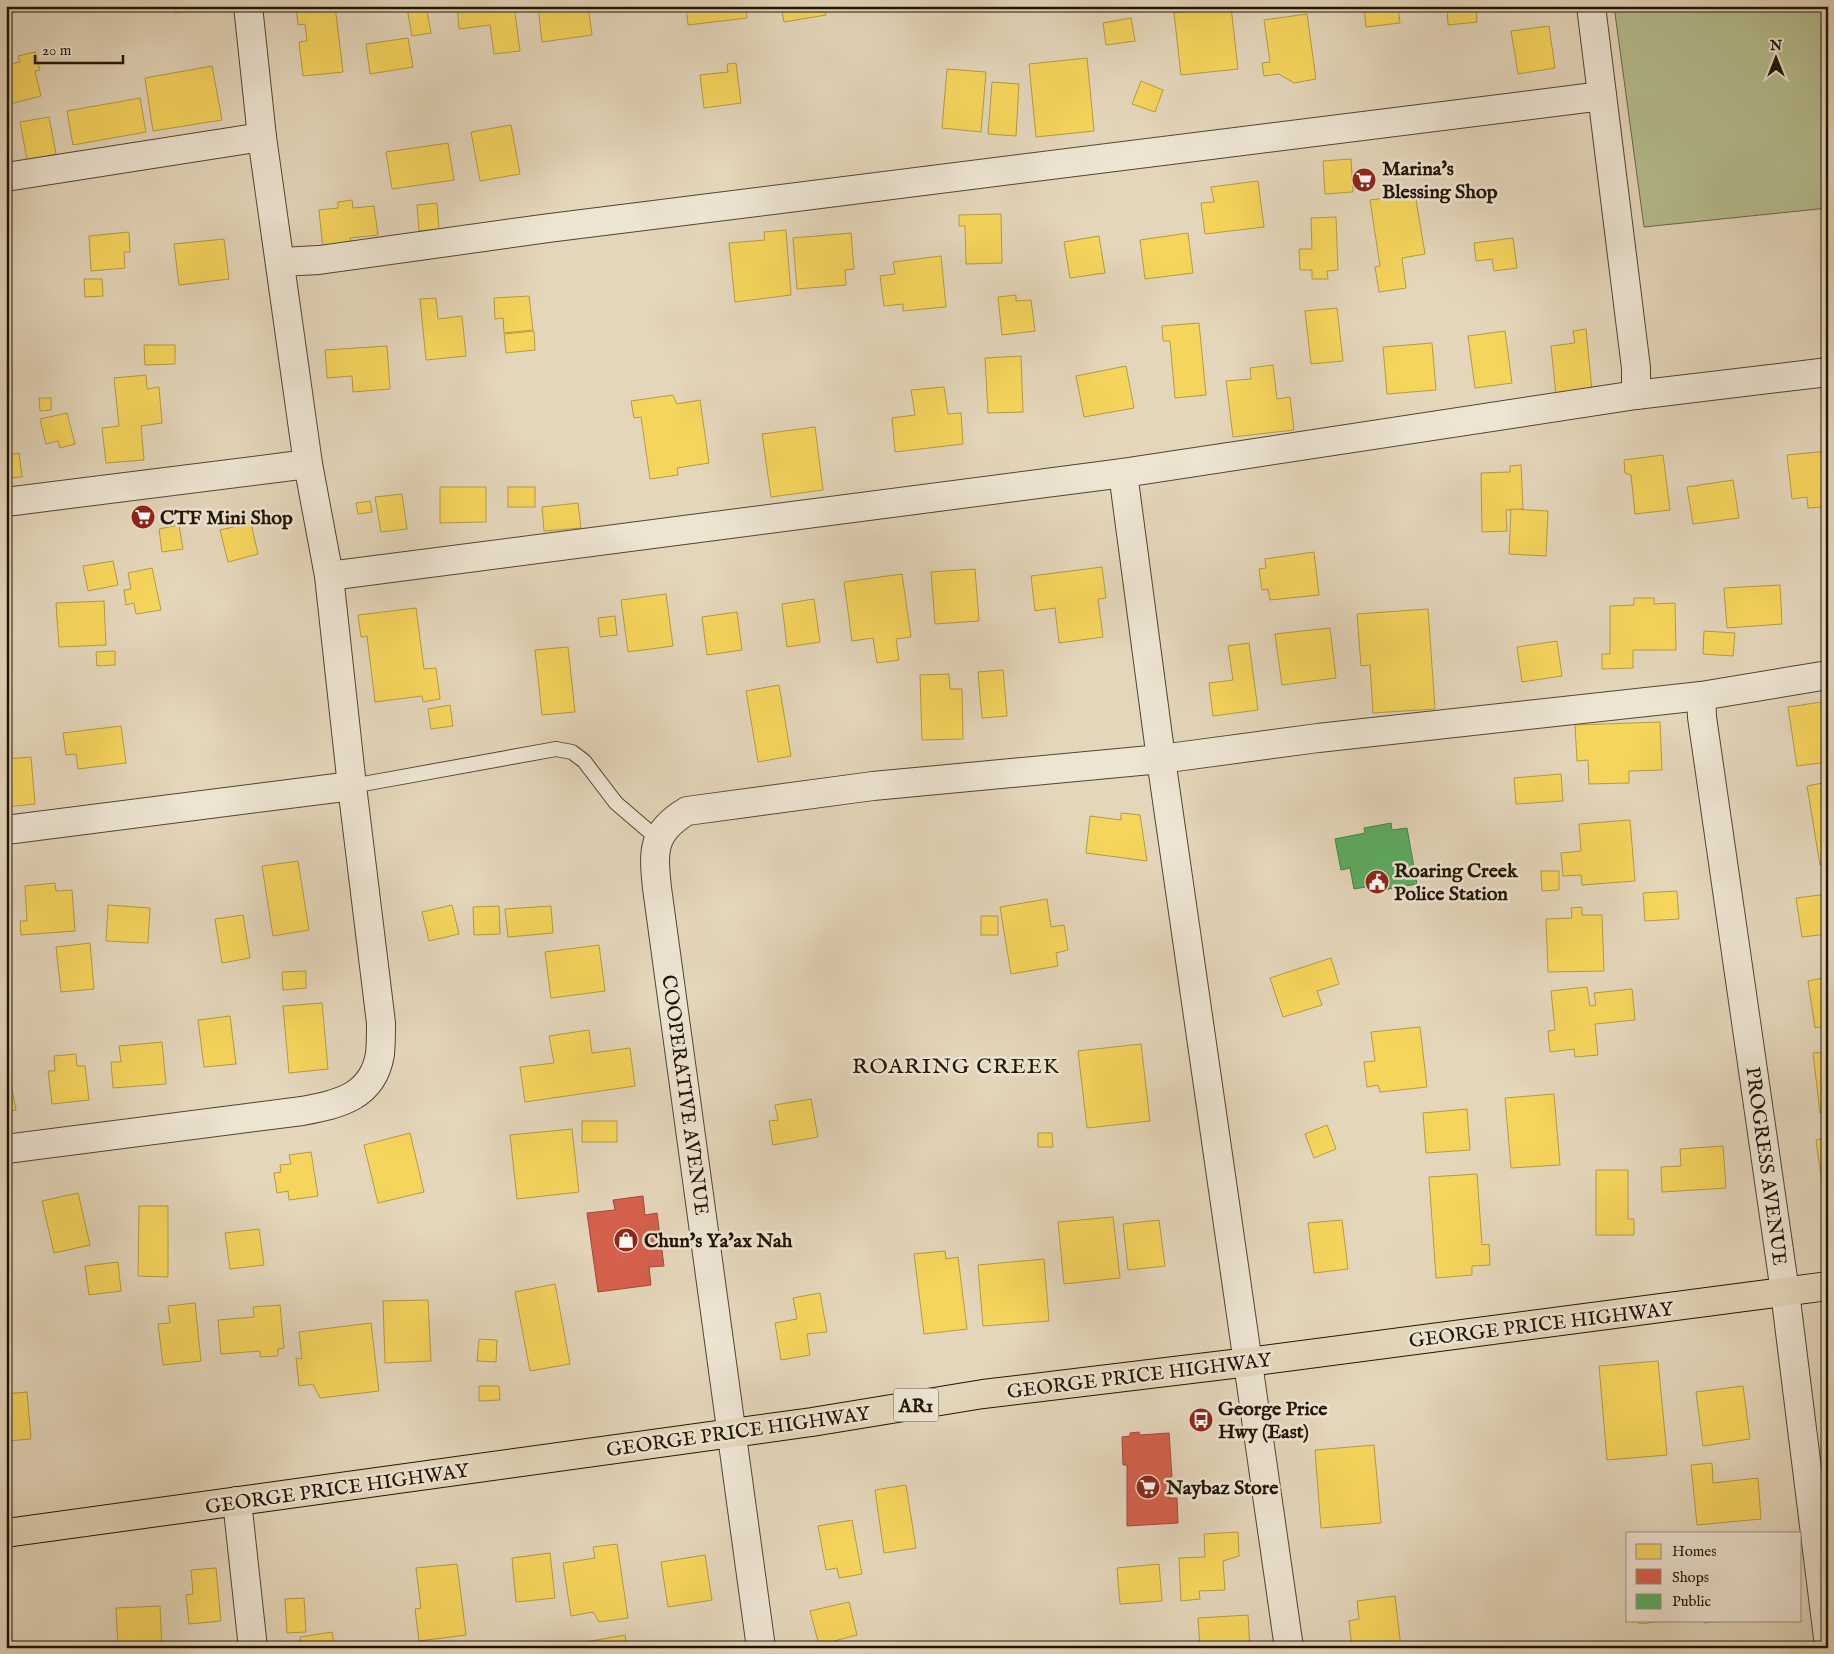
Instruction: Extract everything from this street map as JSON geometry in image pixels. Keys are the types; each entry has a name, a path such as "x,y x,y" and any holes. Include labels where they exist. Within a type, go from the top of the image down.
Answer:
{"highway":[{"name":"GEORGE PRICE HIGHWAY","path":"6,1533 812,1422 992,1393 1249,1362 1828,1286"}],"street":[{"path":"6,1149 302,1111 333,1105 357,1095 373,1076 380,1054 381,1023 329,576 308,464 262,137 248,6"},
{"path":"1591,6 1636,368 1636,394"},
{"path":"281,262 319,260 549,228 1602,96"},
{"path":"6,177 262,137"},
{"path":"329,576 1123,473 1636,394 1828,372"},
{"path":"6,502 308,464"},
{"path":"1123,473 1161,759 1289,1648"},
{"path":"658,839 671,820 687,811 873,786 1161,759 1318,738 1701,696 1828,675"},
{"name":"PROGRESS AVENUE","path":"1701,696 1703,727 1785,1292 1828,1638"},
{"path":"6,830 352,786"},
{"name":"COOPERATIVE AVENUE","path":"658,839 654,860 657,888 761,1648"},
{"path":"237,1502 253,1648"}],"lane":[{"path":"352,786 556,749 564,750 572,752 584,761 616,803 658,839"}],"green space":[{"path":"1614,6 1828,6 1828,208 1644,227"}],"building: Homes":[{"path":"174,6 219,6 219,8 175,13"},
{"path":"296,6 335,6 343,72 303,76 299,42 307,41 305,24 298,25"},
{"path":"426,6 431,33 412,36 407,8"},
{"path":"457,6 514,6 520,51 494,54 490,25 459,29"},
{"path":"538,6 588,6 592,35 542,42"},
{"path":"686,6 746,6 747,18 688,25"},
{"path":"781,6 824,6 826,15 784,22"},
{"path":"1335,6 1398,6 1400,23 1366,27 1364,7 1336,10"},
{"path":"1447,6 1476,6 1477,22 1448,25"},
{"path":"1231,7 1238,69 1181,75 1174,13"},
{"path":"1307,14 1316,79 1294,83 1279,74 1264,76 1262,63 1270,62 1264,20"},
{"path":"1131,18 1135,41 1106,45 1103,23"},
{"path":"1549,26 1555,68 1518,74 1511,31"},
{"path":"408,38 413,67 370,74 366,44"},
{"path":"35,52 40,70 35,71 41,96 10,104 6,88 6,65 20,62 18,56"},
{"path":"1087,58 1094,131 1036,137 1029,64"},
{"path":"736,63 741,103 704,108 700,75 728,72 727,64"},
{"path":"212,66 222,120 153,131 145,78"},
{"path":"947,69 986,72 981,132 942,128"},
{"path":"1141,81 1163,90 1155,112 1132,104"},
{"path":"992,82 1019,84 1016,136 988,134"},
{"path":"140,98 146,132 73,145 67,111"},
{"path":"49,117 56,154 27,160 20,122"},
{"path":"511,125 520,174 480,181 471,132"},
{"path":"448,143 454,180 392,189 386,152"},
{"path":"1351,159 1353,192 1325,194 1323,161"},
{"path":"1258,181 1264,227 1205,234 1201,203 1214,202 1211,187"},
{"path":"1415,194 1425,254 1402,258 1406,288 1379,292 1375,267 1380,266 1370,200"},
{"path":"352,200 353,208 374,206 378,235 350,238 351,246 323,249 319,210 338,208 338,202"},
{"path":"437,203 439,229 419,231 417,205"},
{"path":"1001,214 1002,263 966,264 965,226 959,226 959,215"},
{"path":"1336,217 1338,270 1327,271 1328,279 1312,279 1312,270 1300,270 1299,249 1312,249 1311,218"},
{"path":"786,230 791,295 735,302 729,243 765,240 764,232"},
{"path":"129,232 130,252 124,252 125,268 91,271 89,236"},
{"path":"851,233 854,269 845,270 846,285 797,289 793,238"},
{"path":"1188,233 1193,273 1145,279 1140,240"},
{"path":"1099,236 1105,273 1070,278 1064,242"},
{"path":"1513,238 1517,268 1494,271 1492,259 1476,261 1474,243"},
{"path":"224,239 229,279 179,285 174,244"},
{"path":"941,256 946,307 903,311 903,304 884,306 880,276 895,274 893,262"},
{"path":"84,279 102,279 103,296 85,297"},
{"path":"1016,295 1016,301 1031,300 1035,331 1002,335 998,297"},
{"path":"529,296 533,330 504,333 503,318 495,319 494,298"},
{"path":"436,298 438,319 462,316 466,356 426,360 420,299"},
{"path":"1337,308 1343,361 1311,364 1305,311"},
{"path":"1199,323 1206,395 1175,398 1170,341 1163,341 1162,326"},
{"path":"1586,329 1592,391 1556,395 1551,346 1575,343 1573,331"},
{"path":"534,331 535,350 506,353 504,334"},
{"path":"1505,331 1512,383 1475,388 1468,336"},
{"path":"1432,343 1436,390 1387,394 1383,347"},
{"path":"144,345 175,345 175,364 145,365"},
{"path":"387,346 390,389 353,392 352,376 327,378 325,350"},
{"path":"1021,356 1023,412 988,413 985,358"},
{"path":"1273,365 1277,399 1290,397 1294,430 1233,437 1226,381 1251,379 1250,368"},
{"path":"1126,366 1134,408 1084,417 1076,376"},
{"path":"146,375 147,389 159,387 162,423 141,426 144,460 106,463 102,428 119,426 114,378"},
{"path":"944,387 948,414 961,413 963,444 895,452 892,418 915,415 911,390"},
{"path":"673,395 677,404 700,400 709,463 677,468 678,475 650,479 641,417 634,418 631,401"},
{"path":"39,398 51,398 51,410 40,411"},
{"path":"67,413 75,444 60,448 58,441 46,444 40,419"},
{"path":"815,427 823,490 771,497 762,434"},
{"path":"1828,451 1828,489 1822,490 1823,507 1808,508 1807,497 1792,499 1787,455"},
{"path":"19,453 22,477 6,478 6,455"},
{"path":"1663,455 1670,510 1635,514 1631,475 1625,473 1624,460"},
{"path":"1521,465 1523,509 1506,510 1507,531 1482,532 1481,473 1510,472 1510,466"},
{"path":"1733,480 1739,518 1693,524 1687,487"},
{"path":"440,487 486,487 486,522 440,523"},
{"path":"508,487 535,487 535,507 508,507"},
{"path":"402,494 407,529 381,532 375,497"},
{"path":"370,501 372,512 358,514 356,503"},
{"path":"578,503 581,528 544,531 542,507"},
{"path":"1511,509 1548,511 1546,556 1509,554"},
{"path":"251,523 258,554 228,562 220,530"},
{"path":"179,525 183,549 162,552 159,529"},
{"path":"1314,552 1319,595 1270,600 1268,589 1262,590 1259,569 1266,568 1265,559"},
{"path":"113,561 118,585 88,591 83,566"},
{"path":"1102,567 1106,598 1098,599 1103,637 1059,643 1055,608 1035,611 1031,576"},
{"path":"152,568 161,610 136,614 134,603 126,605 124,590 131,589 128,573"},
{"path":"975,569 979,621 935,624 931,572"},
{"path":"902,574 911,637 896,639 899,660 877,663 873,638 852,641 844,582"},
{"path":"1780,585 1782,624 1727,628 1724,588"},
{"path":"666,594 673,646 628,652 621,600"},
{"path":"1634,598 1654,598 1654,604 1675,603 1676,650 1633,650 1633,668 1602,669 1602,654 1610,654 1610,606 1634,605"},
{"path":"814,599 820,642 787,647 782,604"},
{"path":"104,601 106,645 59,647 56,603"},
{"path":"416,608 424,669 436,668 440,699 423,702 422,696 375,702 367,636 361,637 358,615"},
{"path":"1428,609 1435,709 1373,713 1370,665 1361,666 1357,614"},
{"path":"737,612 742,650 707,655 702,617"},
{"path":"615,616 617,635 600,637 598,618"},
{"path":"1330,628 1336,678 1282,685 1275,634"},
{"path":"1704,631 1735,633 1733,656 1703,654"},
{"path":"1557,641 1562,676 1522,682 1517,647"},
{"path":"1249,643 1258,710 1213,716 1209,683 1233,680 1228,646"},
{"path":"568,647 575,712 542,715 535,650"},
{"path":"115,651 115,665 97,666 96,652"},
{"path":"1003,670 1007,716 982,718 978,672"},
{"path":"949,674 950,689 962,689 963,739 922,740 920,675"},
{"path":"779,685 791,756 758,762 746,691"},
{"path":"1828,701 1828,762 1797,766 1788,707"},
{"path":"450,705 453,726 431,729 428,709"},
{"path":"1660,722 1662,770 1629,771 1629,783 1589,784 1588,760 1577,761 1575,725"},
{"path":"121,726 126,763 78,769 76,754 66,755 63,733"},
{"path":"31,757 35,804 6,807 6,759"},
{"path":"1561,774 1563,801 1516,804 1514,778"},
{"path":"1828,782 1828,864 1820,865 1807,786"},
{"path":"1121,813 1140,815 1147,861 1086,853 1090,816 1121,820"},
{"path":"1630,820 1635,881 1582,885 1581,875 1563,876 1561,853 1581,851 1579,824"},
{"path":"298,861 309,930 273,936 262,866"},
{"path":"1541,871 1559,871 1559,890 1542,891"},
{"path":"55,883 56,891 72,890 75,931 21,935 20,921 27,921 25,886"},
{"path":"1677,891 1679,919 1645,921 1643,893"},
{"path":"1828,894 1828,934 1802,937 1796,898"},
{"path":"1047,899 1051,927 1064,925 1068,950 1056,953 1058,966 1011,974 1000,907"},
{"path":"108,905 150,908 148,943 106,941"},
{"path":"452,905 459,934 429,941 422,912"},
{"path":"499,906 500,934 474,935 473,907"},
{"path":"551,906 553,933 508,937 505,909"},
{"path":"1582,907 1582,915 1602,915 1604,971 1548,972 1546,919 1572,918 1571,908"},
{"path":"6,915 11,915 12,926 6,927"},
{"path":"243,915 250,958 222,963 215,919"},
{"path":"981,916 998,916 998,935 981,935"},
{"path":"90,943 94,989 61,992 56,947"},
{"path":"599,945 605,991 551,998 545,952"},
{"path":"1331,958 1339,984 1317,991 1322,1005 1283,1017 1270,978"},
{"path":"306,971 306,988 283,990 282,972"},
{"path":"1828,977 1828,1026 1815,1028 1808,981"},
{"path":"1587,987 1590,1006 1596,1005 1594,993 1632,989 1635,1020 1595,1024 1598,1055 1575,1057 1574,1049 1550,1052 1548,1031 1555,1030 1551,991"},
{"path":"322,1003 328,1069 289,1073 283,1006"},
{"path":"230,1016 236,1064 204,1067 198,1020"},
{"path":"1420,1027 1427,1087 1380,1092 1378,1085 1367,1087 1364,1062 1375,1061 1371,1032"},
{"path":"589,1030 592,1053 630,1048 635,1086 525,1102 520,1067 554,1063 549,1036"},
{"path":"162,1042 166,1084 113,1088 111,1062 121,1062 119,1046"},
{"path":"1141,1044 1150,1121 1087,1128 1078,1051"},
{"path":"1828,1052 1828,1112 1820,1113 1813,1053"},
{"path":"76,1054 77,1066 85,1066 89,1100 52,1104 48,1071 55,1071 54,1056"},
{"path":"11,1084 16,1110 6,1112 6,1085"},
{"path":"1554,1094 1560,1165 1511,1168 1505,1098"},
{"path":"811,1099 818,1137 773,1145 769,1121 778,1120 775,1105"},
{"path":"1467,1109 1470,1150 1426,1153 1423,1113"},
{"path":"582,1121 617,1121 617,1142 582,1142"},
{"path":"1327,1125 1336,1149 1314,1158 1305,1134"},
{"path":"572,1129 579,1192 517,1199 510,1135"},
{"path":"410,1133 424,1192 378,1203 364,1145"},
{"path":"1038,1133 1052,1133 1053,1147 1038,1147"},
{"path":"1828,1138 1828,1205 1825,1205 1816,1140"},
{"path":"1723,1146 1726,1188 1662,1192 1661,1167 1681,1166 1680,1149"},
{"path":"311,1152 318,1196 289,1200 288,1191 277,1193 274,1173 281,1172 280,1165 291,1164 289,1155"},
{"path":"1596,1170 1628,1170 1628,1219 1634,1219 1634,1235 1596,1235"},
{"path":"1477,1174 1482,1245 1489,1244 1490,1265 1472,1266 1472,1275 1436,1278 1429,1177"},
{"path":"78,1193 90,1245 54,1253 42,1201"},
{"path":"139,1206 168,1206 168,1277 138,1276"},
{"path":"1113,1217 1120,1278 1064,1284 1058,1222"},
{"path":"1159,1220 1165,1266 1128,1270 1123,1224"},
{"path":"1342,1220 1348,1269 1314,1273 1308,1223"},
{"path":"259,1229 264,1265 230,1269 225,1233"},
{"path":"945,1251 946,1259 958,1257 967,1329 924,1334 914,1254"},
{"path":"1044,1259 1049,1321 983,1326 978,1265"},
{"path":"118,1262 121,1291 89,1295 85,1266"},
{"path":"555,1284 570,1364 530,1371 515,1292"},
{"path":"820,1293 827,1332 807,1334 810,1355 781,1360 775,1323 797,1319 793,1298"},
{"path":"428,1300 431,1361 385,1363 383,1301"},
{"path":"195,1303 201,1361 163,1365 158,1324 170,1323 168,1306"},
{"path":"280,1305 284,1348 278,1349 278,1356 260,1357 260,1351 221,1354 218,1320 254,1317 253,1307"},
{"path":"371,1323 379,1391 320,1398 313,1384 299,1386 296,1358 302,1359 299,1332"},
{"path":"479,1339 497,1340 496,1362 477,1361"},
{"path":"1658,1361 1667,1455 1607,1460 1599,1366"},
{"path":"479,1386 499,1386 500,1400 479,1401"},
{"path":"1743,1386 1750,1439 1703,1446 1696,1392"},
{"path":"27,1392 31,1439 6,1441 6,1394"},
{"path":"1208,1411 1210,1427 1197,1428 1196,1412"},
{"path":"1374,1445 1381,1523 1321,1528 1315,1450"},
{"path":"1712,1463 1713,1483 1758,1478 1761,1519 1697,1525 1691,1465"},
{"path":"906,1485 916,1548 884,1553 875,1490"},
{"path":"852,1520 862,1574 839,1578 837,1568 826,1570 818,1526"},
{"path":"1238,1532 1239,1556 1223,1561 1225,1590 1199,1591 1200,1599 1181,1601 1179,1558 1205,1557 1204,1534"},
{"path":"617,1544 628,1618 599,1622 593,1612 571,1616 563,1563 595,1558 593,1547"},
{"path":"550,1553 555,1598 516,1602 512,1558"},
{"path":"705,1555 712,1600 668,1607 661,1562"},
{"path":"457,1564 466,1635 419,1641 415,1609 421,1608 416,1568"},
{"path":"1159,1564 1162,1601 1120,1604 1117,1568"},
{"path":"216,1568 221,1621 189,1624 186,1595 193,1594 191,1570"},
{"path":"1395,1596 1401,1648 1352,1648 1349,1621 1359,1619 1357,1601"},
{"path":"304,1598 306,1632 287,1633 285,1599"},
{"path":"849,1602 857,1635 819,1645 810,1611"},
{"path":"160,1606 162,1648 118,1648 116,1608"},
{"path":"1248,1615 1250,1648 1200,1648 1198,1618"},
{"path":"1638,1622 1656,1622 1639,1624"},
{"path":"332,1632 335,1648 302,1648 300,1637"},
{"path":"625,1635 627,1648 587,1648 586,1642"}],"building: Shops":[{"name":"Chun's Ya'ax Nah","path":"643,1196 645,1215 657,1213 664,1266 649,1267 651,1285 598,1292 587,1213 615,1210 613,1200"},
{"name":"Naybaz Store","path":"1139,1432 1140,1435 1169,1433 1172,1477 1169,1477 1169,1498 1177,1498 1178,1523 1127,1526 1127,1465 1123,1465 1122,1437 1130,1436 1130,1433"}],"building: Public":[{"path":"1391,823 1392,830 1407,828 1417,884 1372,892 1371,886 1354,889 1350,868 1341,870 1335,839 1365,833 1364,828"}],"place":[{"name":"Marina's Blessing Shop","path":"1364,180"},
{"name":"CTF Mini Shop","path":"143,517"},
{"name":"Roaring Creek Police Station","path":"1377,882"},
{"name":"Chun's Ya'ax Nah","path":"626,1240"},
{"name":"George Price Hwy (East)","path":"1201,1420"},
{"name":"Naybaz Store","path":"1148,1487"}],"district":[{"name":"ROARING CREEK","path":"956,1065"}]}
